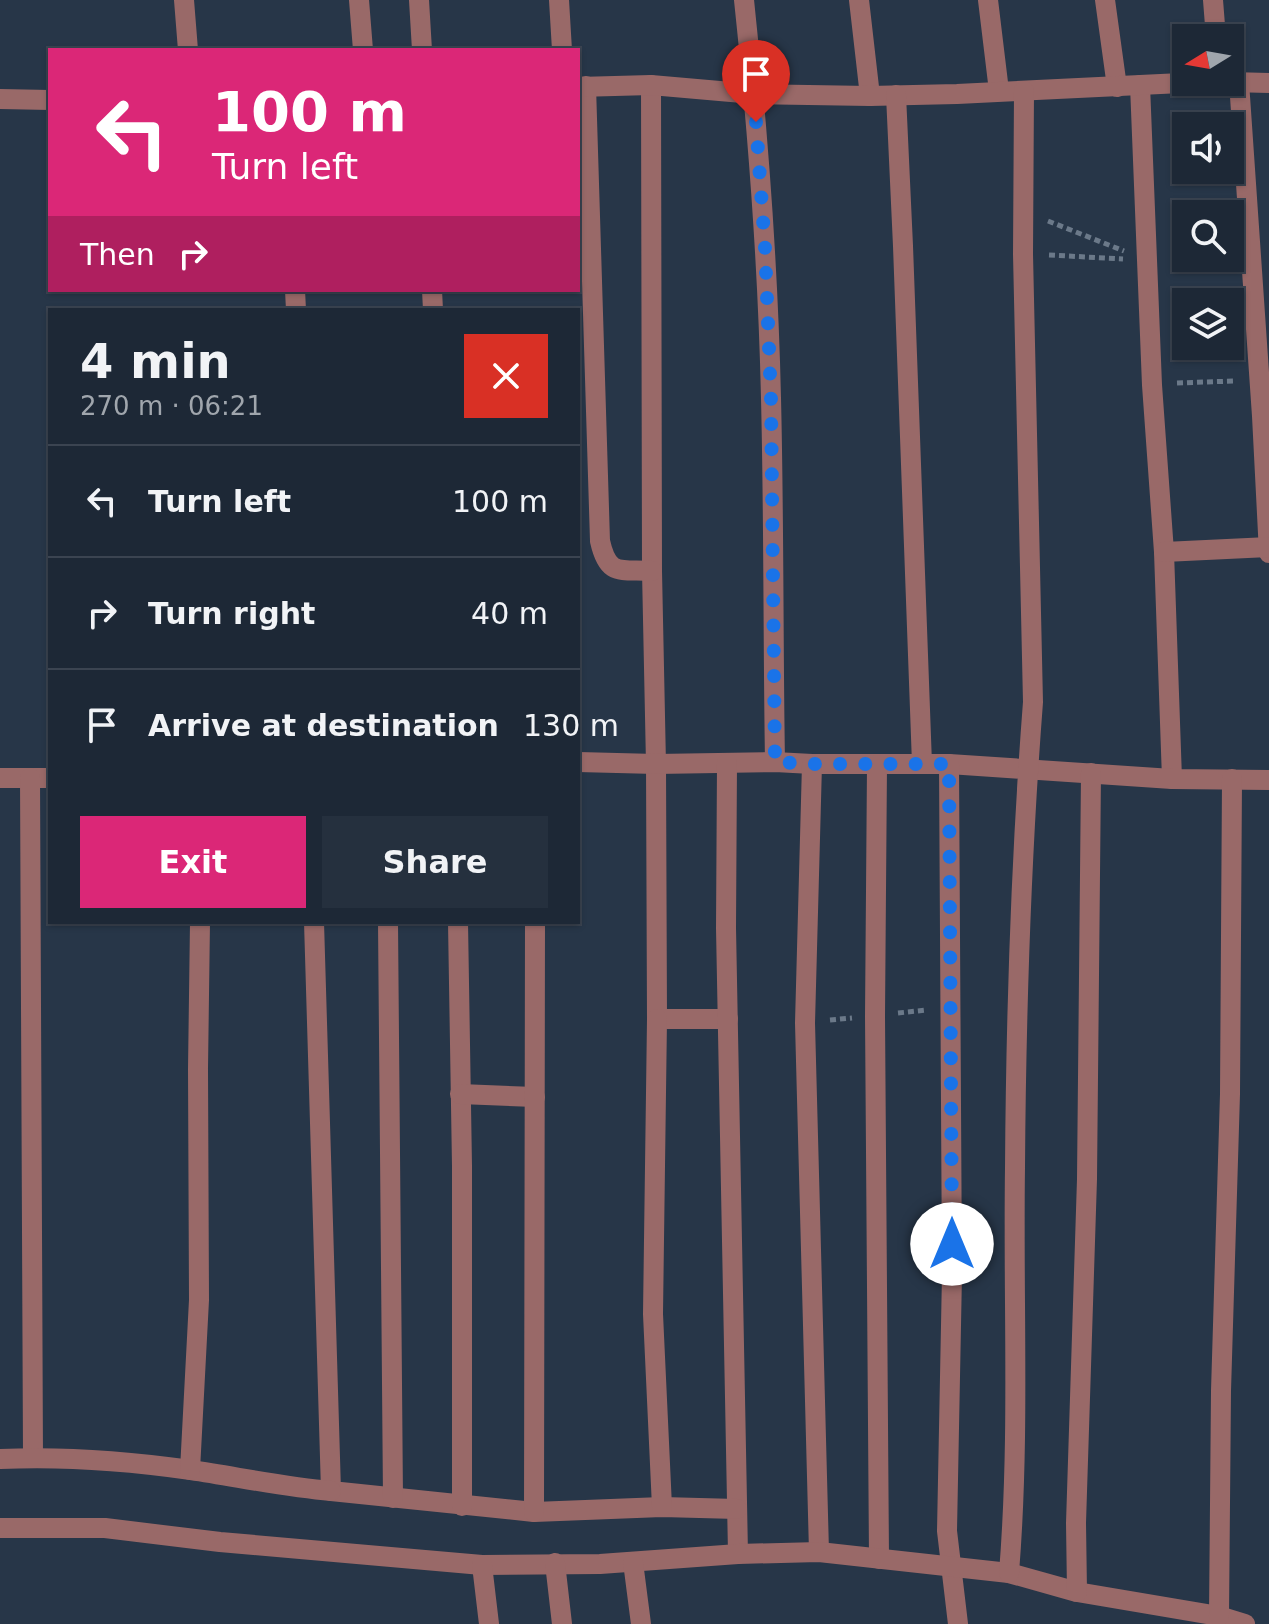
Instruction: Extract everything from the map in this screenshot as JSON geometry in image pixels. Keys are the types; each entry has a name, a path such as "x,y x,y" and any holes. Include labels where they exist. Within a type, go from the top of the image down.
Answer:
{"street":[{"path":"184,0 188,48"},
{"path":"359,0 363,48"},
{"path":"419,0 422,48"},
{"path":"559,0 562,48"},
{"path":"744,0 765,248 771,398 775,762"},
{"path":"859,0 870,96"},
{"path":"988,0 999,91"},
{"path":"1105,0 1117,87"},
{"path":"1213,0 1215,24"},
{"path":"1244,82 1269,83"},
{"path":"652,571 611,566 604,559 600,541 582,87 651,85 754,94 870,96 1172,83"},
{"path":"651,85 657,1019 653,1314 662,1507"},
{"path":"1140,85 1152,385 1164,552 1172,779"},
{"path":"1009,1573 1017,1422 1014,1170 1033,702 1023,254 1024,91"},
{"path":"896,95 922,764"},
{"path":"1235,96 1259,380 1269,553"},
{"path":"0,99 48,100"},
{"path":"1164,552 1269,547"},
{"path":"580,762 949,764 1172,779 1269,780"},
{"path":"727,763 726,928 738,1554"},
{"path":"812,764 805,1023 819,1552"},
{"path":"949,764 952,1274 947,1531 958,1624"},
{"path":"877,765 875,1016 879,1559"},
{"path":"1077,1592 1076,1523 1087,1179 1091,773"},
{"path":"0,778 40,778 33,1457"},
{"path":"1219,1616 1221,1391 1230,1094 1232,779"},
{"path":"190,1470 199,1300 200,924"},
{"path":"314,924 331,1491"},
{"path":"388,924 393,1498"},
{"path":"458,924 462,1506"},
{"path":"534,1512 535,924"},
{"path":"657,1019 728,1019"},
{"path":"460,1094 535,1097"},
{"path":"0,1459 71,1457 190,1470 306,1489 534,1512 662,1507 737,1509"},
{"path":"0,1528 105,1528 220,1542 482,1565 633,1562 819,1552 1009,1573 1077,1592 1219,1616 1245,1624"},
{"path":"633,1562 641,1624"},
{"path":"555,1563 562,1624"},
{"path":"482,1565 489,1624"}],"path":[{"path":"1024,212 1147,261"},
{"path":"1023,254 1147,261"},
{"path":"1152,385 1259,380"}],"route":[{"path":"756,122 771,398 775,762 949,764 952,1244"}]}
